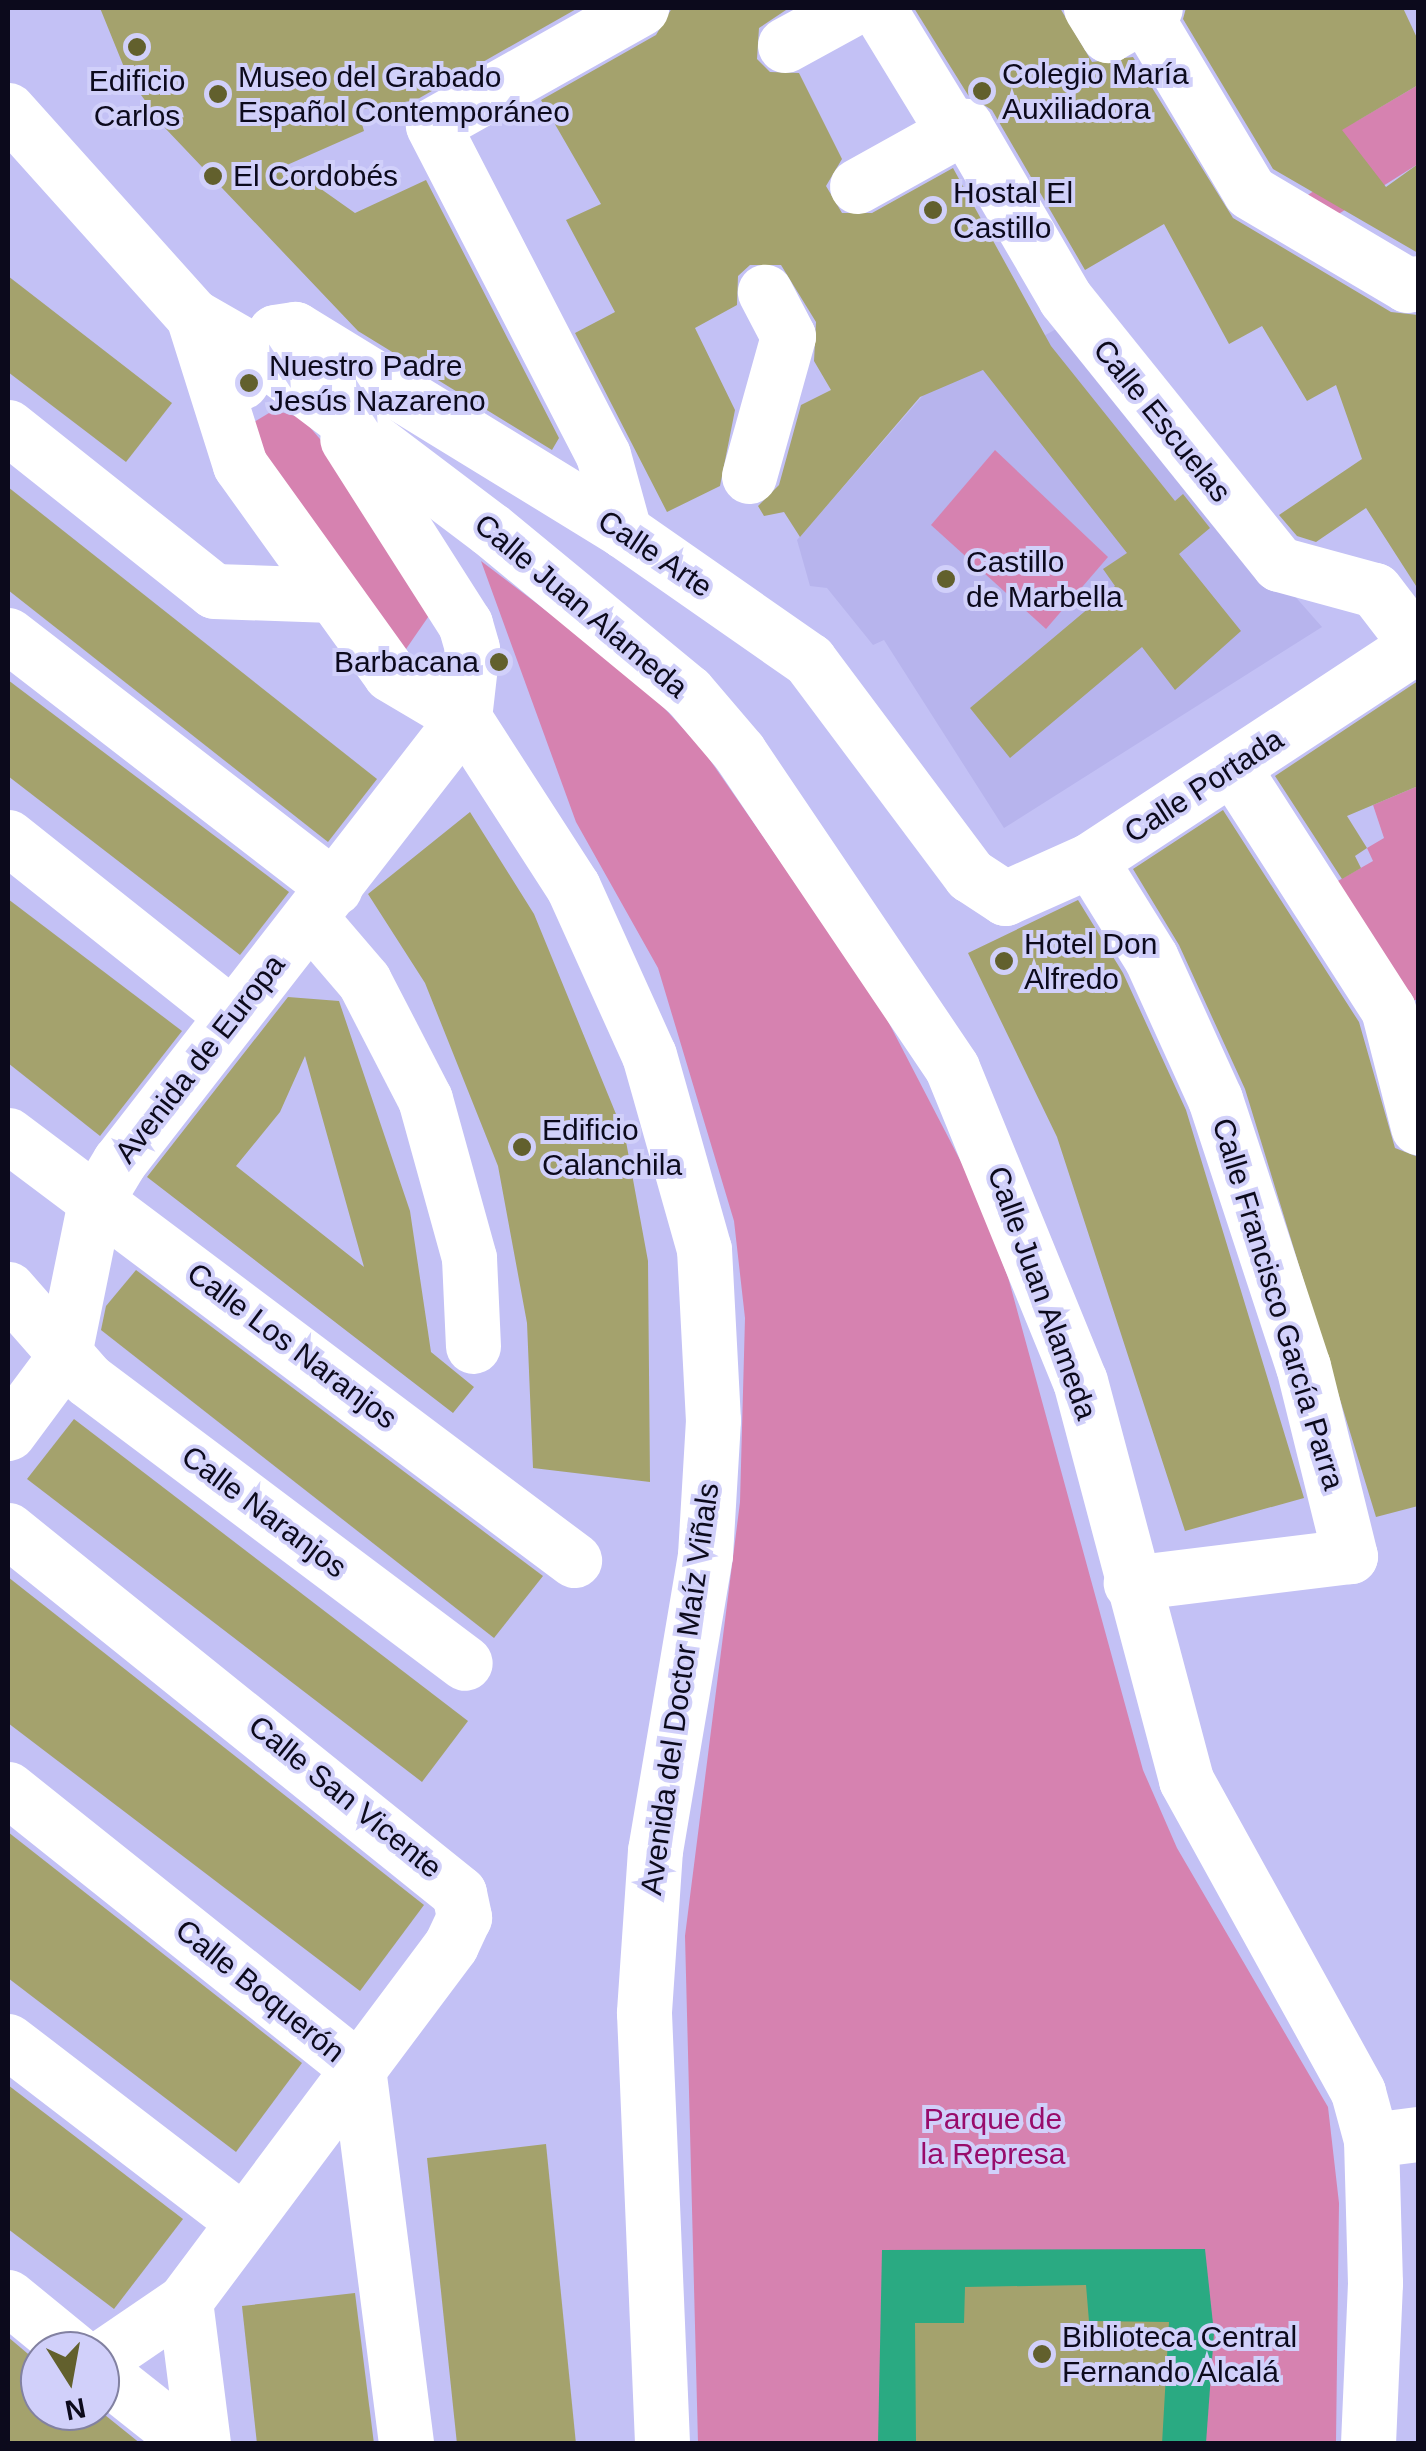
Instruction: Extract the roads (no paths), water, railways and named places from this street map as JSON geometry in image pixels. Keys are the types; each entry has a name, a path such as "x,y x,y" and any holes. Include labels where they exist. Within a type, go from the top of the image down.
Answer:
{"street":[{"path":"624,531 603,454 433,125 641,8"},
{"path":"785,46 853,8"},
{"name":"Calle Escuelas","path":"878,8 1065,298 1279,564 1375,590 1418,646"},
{"path":"1130,10 1250,192 1407,285 1418,283"},
{"path":"8,110 193,316 223,426 332,594 410,693 464,718 465,624 329,411"},
{"path":"858,186 959,129"},
{"path":"749,476 777,314"},
{"name":"Calle Juan Alameda","path":"193,316 257,353 688,692 850,913 952,1068 1031,1246 1080,1381 1131,1584 1208,1830 1394,2137 1368,2444"},
{"name":"Calle Arte","path":"257,353 282,330 308,336 624,531 809,660 982,886"},
{"path":"223,426 257,353"},
{"path":"8,427 214,591 332,594"},
{"path":"8,635 322,903 425,1099 469,1258 474,1346"},
{"name":"Calle Portada","path":"982,886 1021,897 1090,860 1418,646"},
{"name":"Avenida de Europa","path":"8,1434 63,1358 95,1202 232,1015 464,718"},
{"name":"Avenida del Doctor Maíz Viñals","path":"464,718 618,972 679,1138 704,1249 713,1420 705,1555 656,1850 644,2013 662,2444"},
{"path":"1233,768 1388,1009 1418,1127"},
{"path":"8,837 232,1015"},
{"name":"Calle Francisco García Parra","path":"1090,860 1151,958 1215,1099 1302,1366 1350,1556 1131,1584"},
{"name":"Calle Los Naranjos","path":"8,1135 574,1560"},
{"path":"8,1289 63,1358"},
{"name":"Calle Naranjos","path":"63,1358 465,1664"},
{"name":"Calle San Vicente","path":"8,1530 460,1893 464,1917 452,1945 240,2219 185,2301 134,2344 120,2350"},
{"name":"Calle Boquerón","path":"8,1790 358,2068 406,2444"},
{"path":"8,2041 240,2219"},
{"path":"8,2297 50,2331"},
{"path":"185,2301 203,2444"},
{"path":"120,2388 192,2444"}],"place":[{"name":"Edificio Carlos","path":"137,47"},
{"name":"Colegio María Auxiliadora","path":"982,91"},
{"name":"Museo del Grabado Español Contemporáneo","path":"218,94"},
{"name":"El Cordobés","path":"213,176"},
{"name":"Hostal El Castillo","path":"933,210"},
{"name":"Nuestro Padre Jesús Nazareno","path":"249,383"},
{"name":"Castillo de Marbella","path":"946,579"},
{"name":"Barbacana","path":"499,662"},
{"name":"Hotel Don Alfredo","path":"1004,961"},
{"name":"Edificio Calanchila","path":"522,1147"},
{"name":"Biblioteca Central Fernando Alcalá","path":"1042,2354"}],"park label":[{"name":"Parque de la Represa","path":"993,2136"}]}
